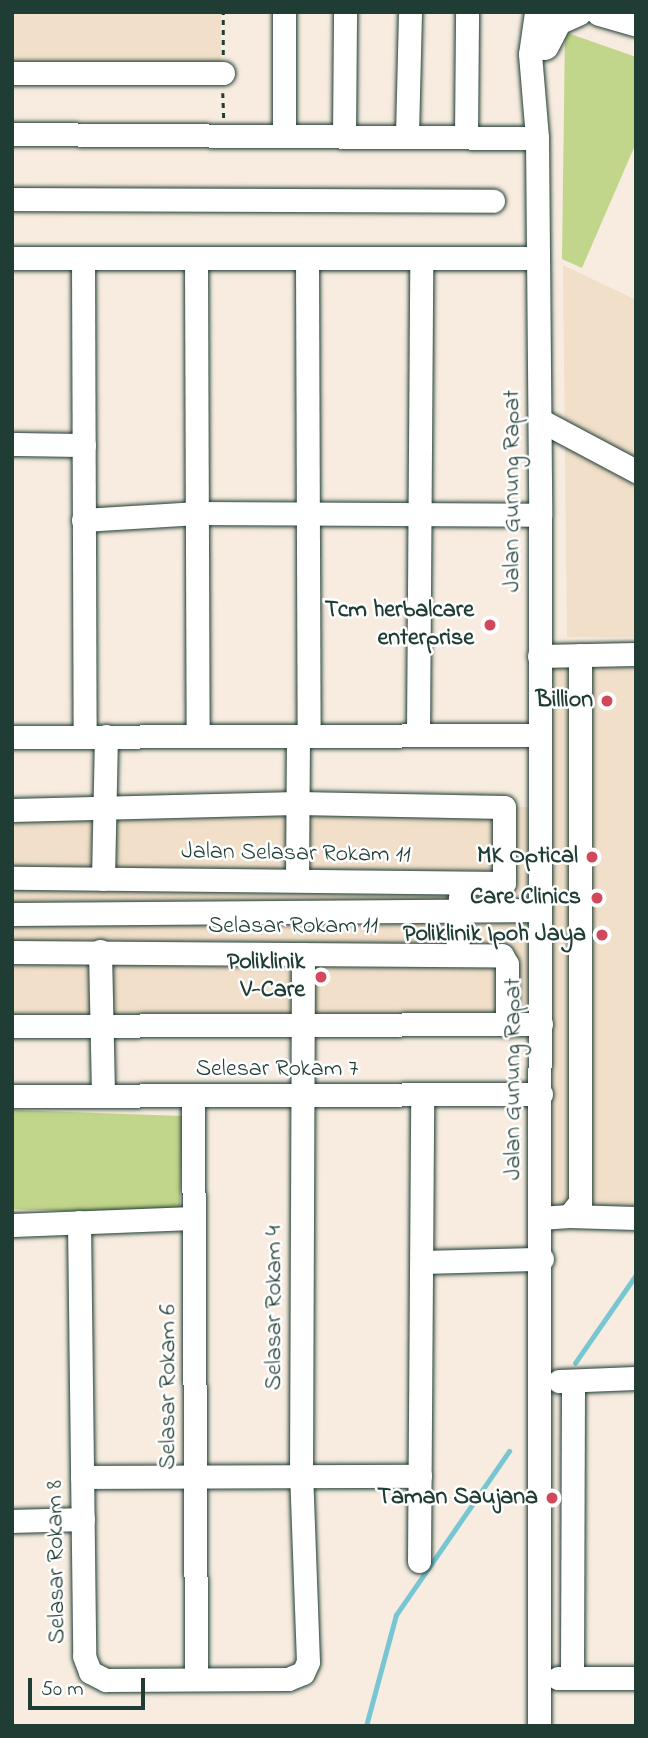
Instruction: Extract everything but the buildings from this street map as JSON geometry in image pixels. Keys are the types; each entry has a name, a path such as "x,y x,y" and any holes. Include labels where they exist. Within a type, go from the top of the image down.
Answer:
{"main road":[{"path":"545,46 558,21 578,12"},
{"path":"600,12 636,22"}],"street":[{"path":"284,12 284,134"},
{"path":"344,135 345,12"},
{"path":"407,135 410,12"},
{"path":"466,136 467,12"},
{"name":"Jalan Gunung Rapat","path":"536,12 530,54 537,138 540,420 542,1382 539,1726"},
{"name":"Jalan Gunung Rapat","path":"537,138 545,122 545,46 551,12"},
{"path":"12,73 223,73"},
{"path":"12,134 537,138"},
{"path":"12,199 493,201"},
{"path":"418,735 421,257"},
{"path":"12,258 538,258"},
{"path":"83,258 83,520 95,736 102,808 103,879"},
{"path":"196,258 198,734"},
{"path":"297,880 297,803 304,736 310,515 307,258"},
{"path":"540,420 636,471"},
{"path":"12,443 84,445"},
{"path":"83,520 198,513 540,514"},
{"path":"539,656 636,654"},
{"path":"569,1216 580,1202 580,655"},
{"path":"12,737 198,734 540,735"},
{"path":"12,810 297,803"},
{"name":"Jalan Selasar Rokam 11","path":"12,878 504,883 504,807 297,803"},
{"path":"457,954 461,882"},
{"name":"Selasar Rokam 11","path":"12,914 540,910"},
{"path":"100,951 103,1095"},
{"name":"Selasar Rokam 11","path":"12,952 502,955 507,964 507,1025"},
{"name":"Selasar Rokam 4","path":"303,954 301,1475 308,1662"},
{"path":"12,1026 541,1024"},
{"name":"Selesar Rokam 7","path":"12,1096 422,1097 541,1094"},
{"name":"Selasar Rokam 6","path":"193,1096 196,1677"},
{"path":"419,1561 424,1262 422,1097"},
{"path":"12,1225 194,1218"},
{"path":"540,1218 636,1218"},
{"name":"Selasar Rokam 8","path":"79,1222 84,1656 90,1672 106,1680 196,1677 288,1679 303,1673 308,1662"},
{"path":"424,1262 542,1259"},
{"path":"542,1382 636,1378"},
{"path":"572,1677 573,1381"},
{"path":"82,1476 420,1476"},
{"path":"12,1521 83,1519"},
{"path":"540,1678 636,1678"}],"shaded area":[{"path":"12,12 221,12 221,73 12,73"},
{"path":"563,265 636,300 636,637 567,637"},
{"path":"636,654 636,1218 540,1215 541,1021 12,1026 12,808 539,807 540,657"}],"green space":[{"path":"565,32 636,57 636,143 582,268 562,259"},
{"path":"12,1110 183,1116 179,1215 12,1209"}],"waterway":[{"path":"575,1363 636,1275"},
{"path":"366,1726 396,1615 509,1451"}],"place":[{"name":"Tcm herbalcare enterprise","path":"490,625"},
{"name":"Billion","path":"607,701"},
{"name":"MK Optical","path":"592,857"},
{"name":"Care Clinics","path":"597,898"},
{"name":"Poliklinik Ipoh Jaya","path":"602,935"},
{"name":"Poliklinik V-Care","path":"321,977"},
{"name":"Taman Saujana","path":"552,1498"}]}
